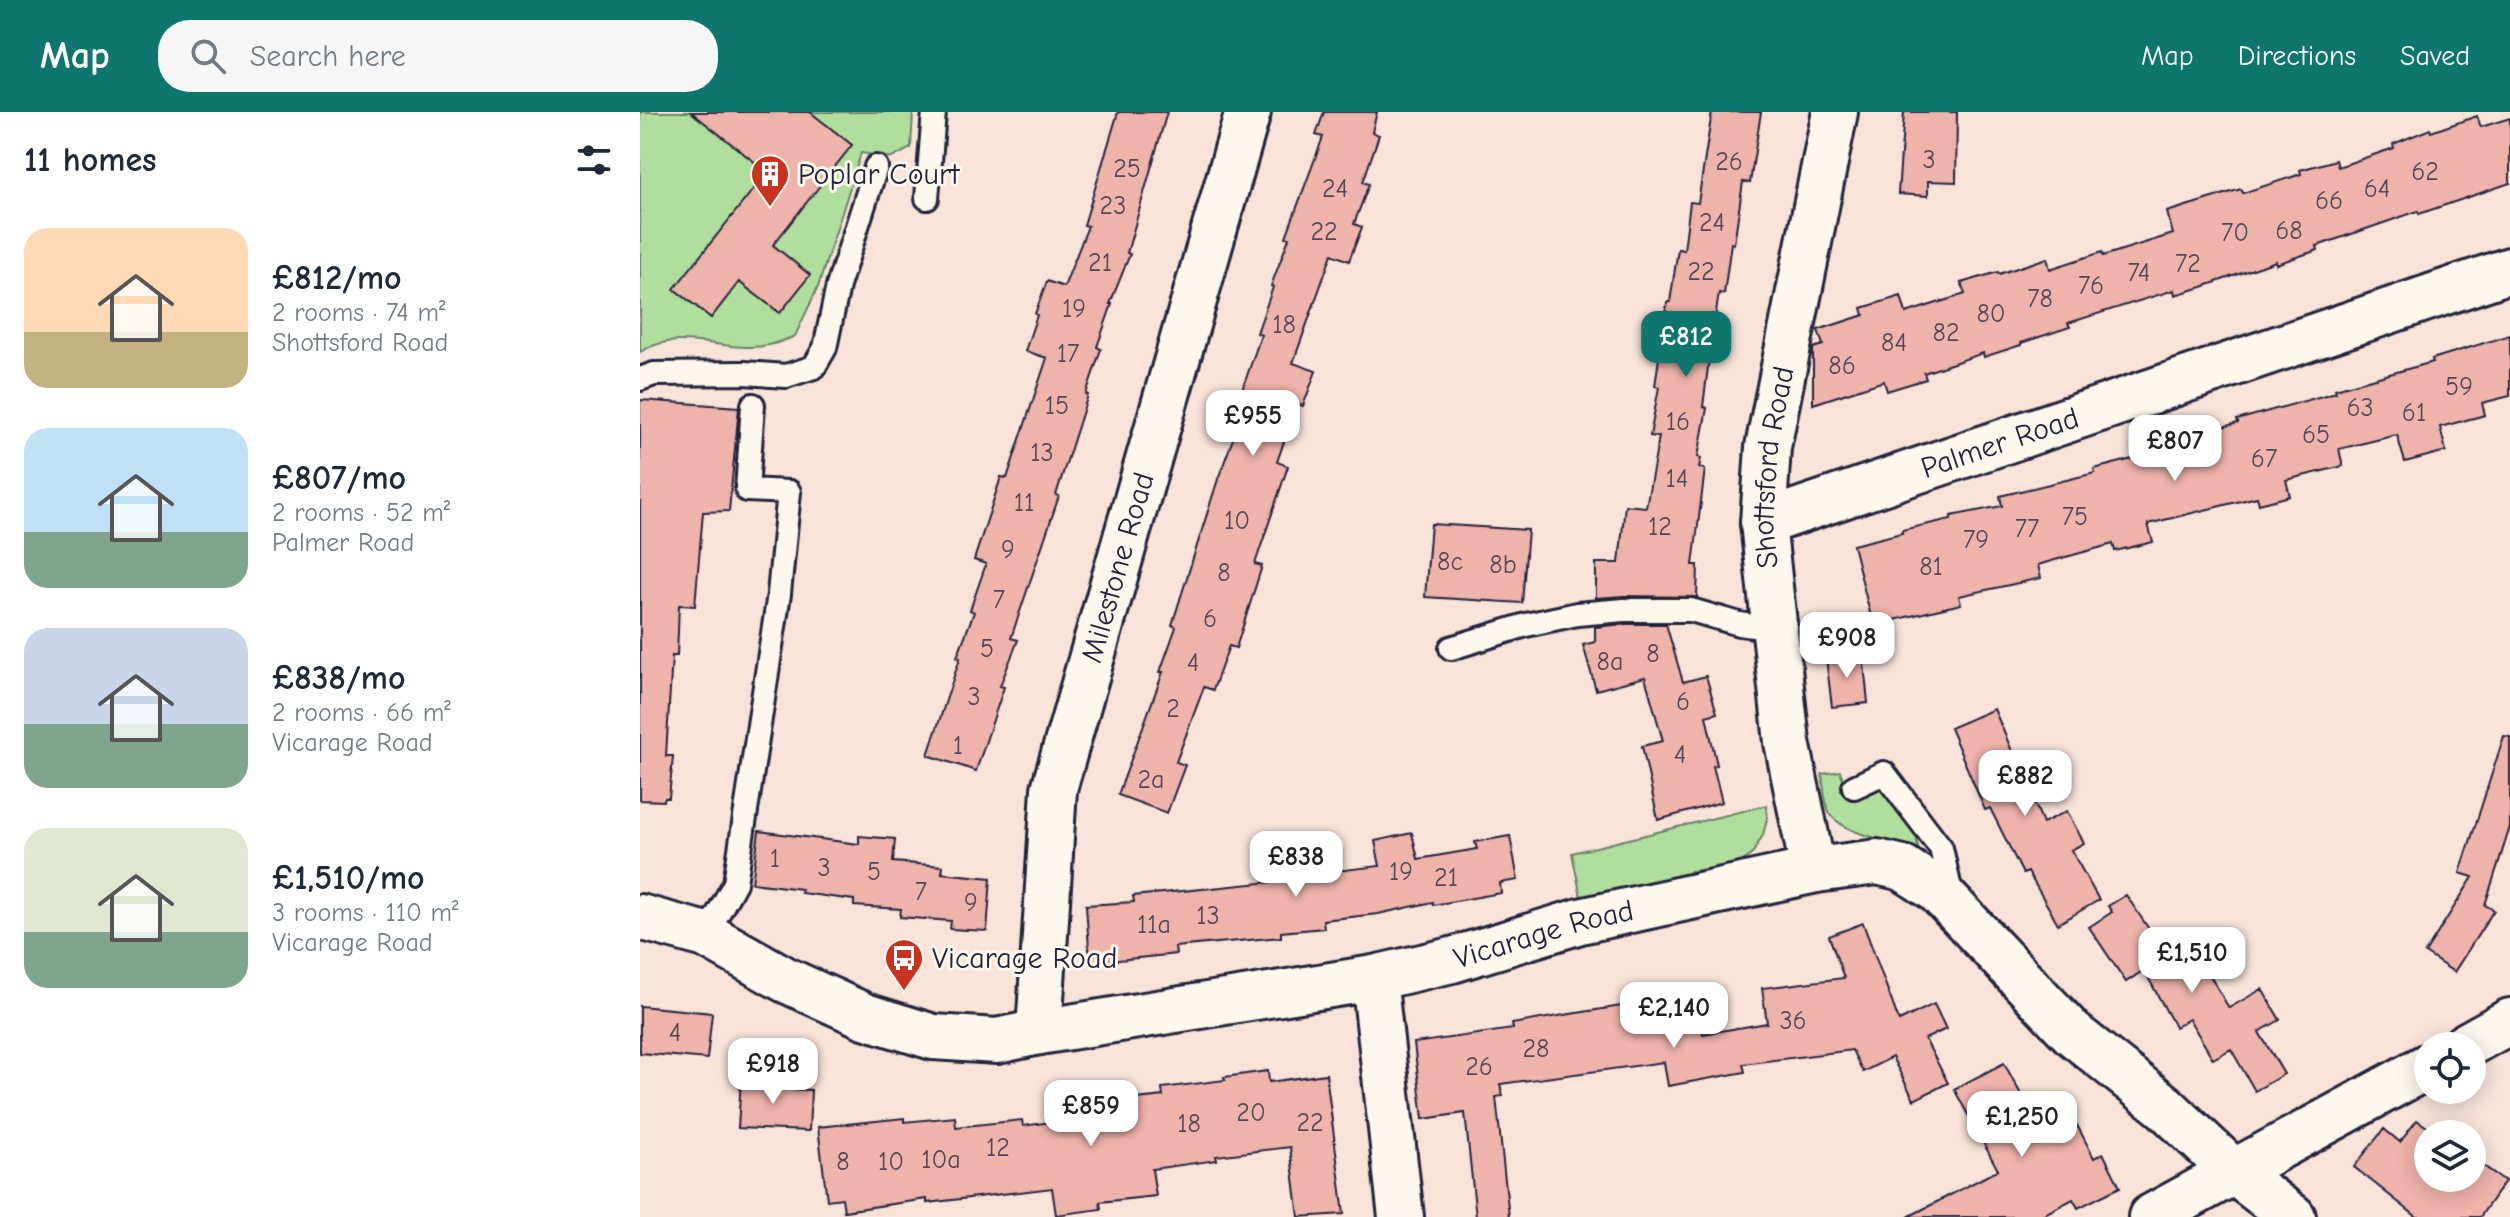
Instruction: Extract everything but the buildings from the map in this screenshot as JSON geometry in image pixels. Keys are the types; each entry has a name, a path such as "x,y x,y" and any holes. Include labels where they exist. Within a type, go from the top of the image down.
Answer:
{"street":[{"name":"Milestone Road","path":"1039,1032 1054,789 1248,112"},
{"name":"Shottsford Road","path":"1816,870 1809,850 1787,742 1763,523 1768,447 1835,112"},
{"name":"Palmer Road","path":"1763,523 2510,270"},
{"name":"Vicarage Road","path":"640,917 706,935 786,980 865,1016 933,1037 997,1041 1374,978 1452,960 1580,921 1816,870 1877,862 1903,868 1937,890 2072,1033 2165,1107 2234,1172 2293,1217"},
{"path":"1374,978 1401,1217"},
{"path":"2486,1034 2510,1021"},
{"path":"2151,1217 2414,1074"}],"lane":[{"path":"927,198 934,112"},
{"path":"640,379 654,374 786,376 814,367 825,348 838,286 876,167"},
{"path":"706,935 735,883 779,594 789,492 747,490 753,405"},
{"path":"1451,648 1526,625 1577,614 1624,610 1691,610 1739,624 1776,629"},
{"path":"1854,787 1884,773 1941,848 1955,911"}],"green space":[{"path":"640,112 913,112 911,148 892,158 861,153 818,287 795,336 753,347 692,341 665,342 640,352"},
{"path":"1840,771 1849,795 1878,786 1892,798 1910,822 1918,848 1857,832 1836,820 1827,808 1822,774"},
{"path":"1767,805 1763,835 1752,854 1738,865 1692,871 1656,886 1583,907 1572,853"}],"place":[{"name":"Poplar Court","path":"770,208"},
{"name":"Vicarage Road","path":"904,992"}]}
